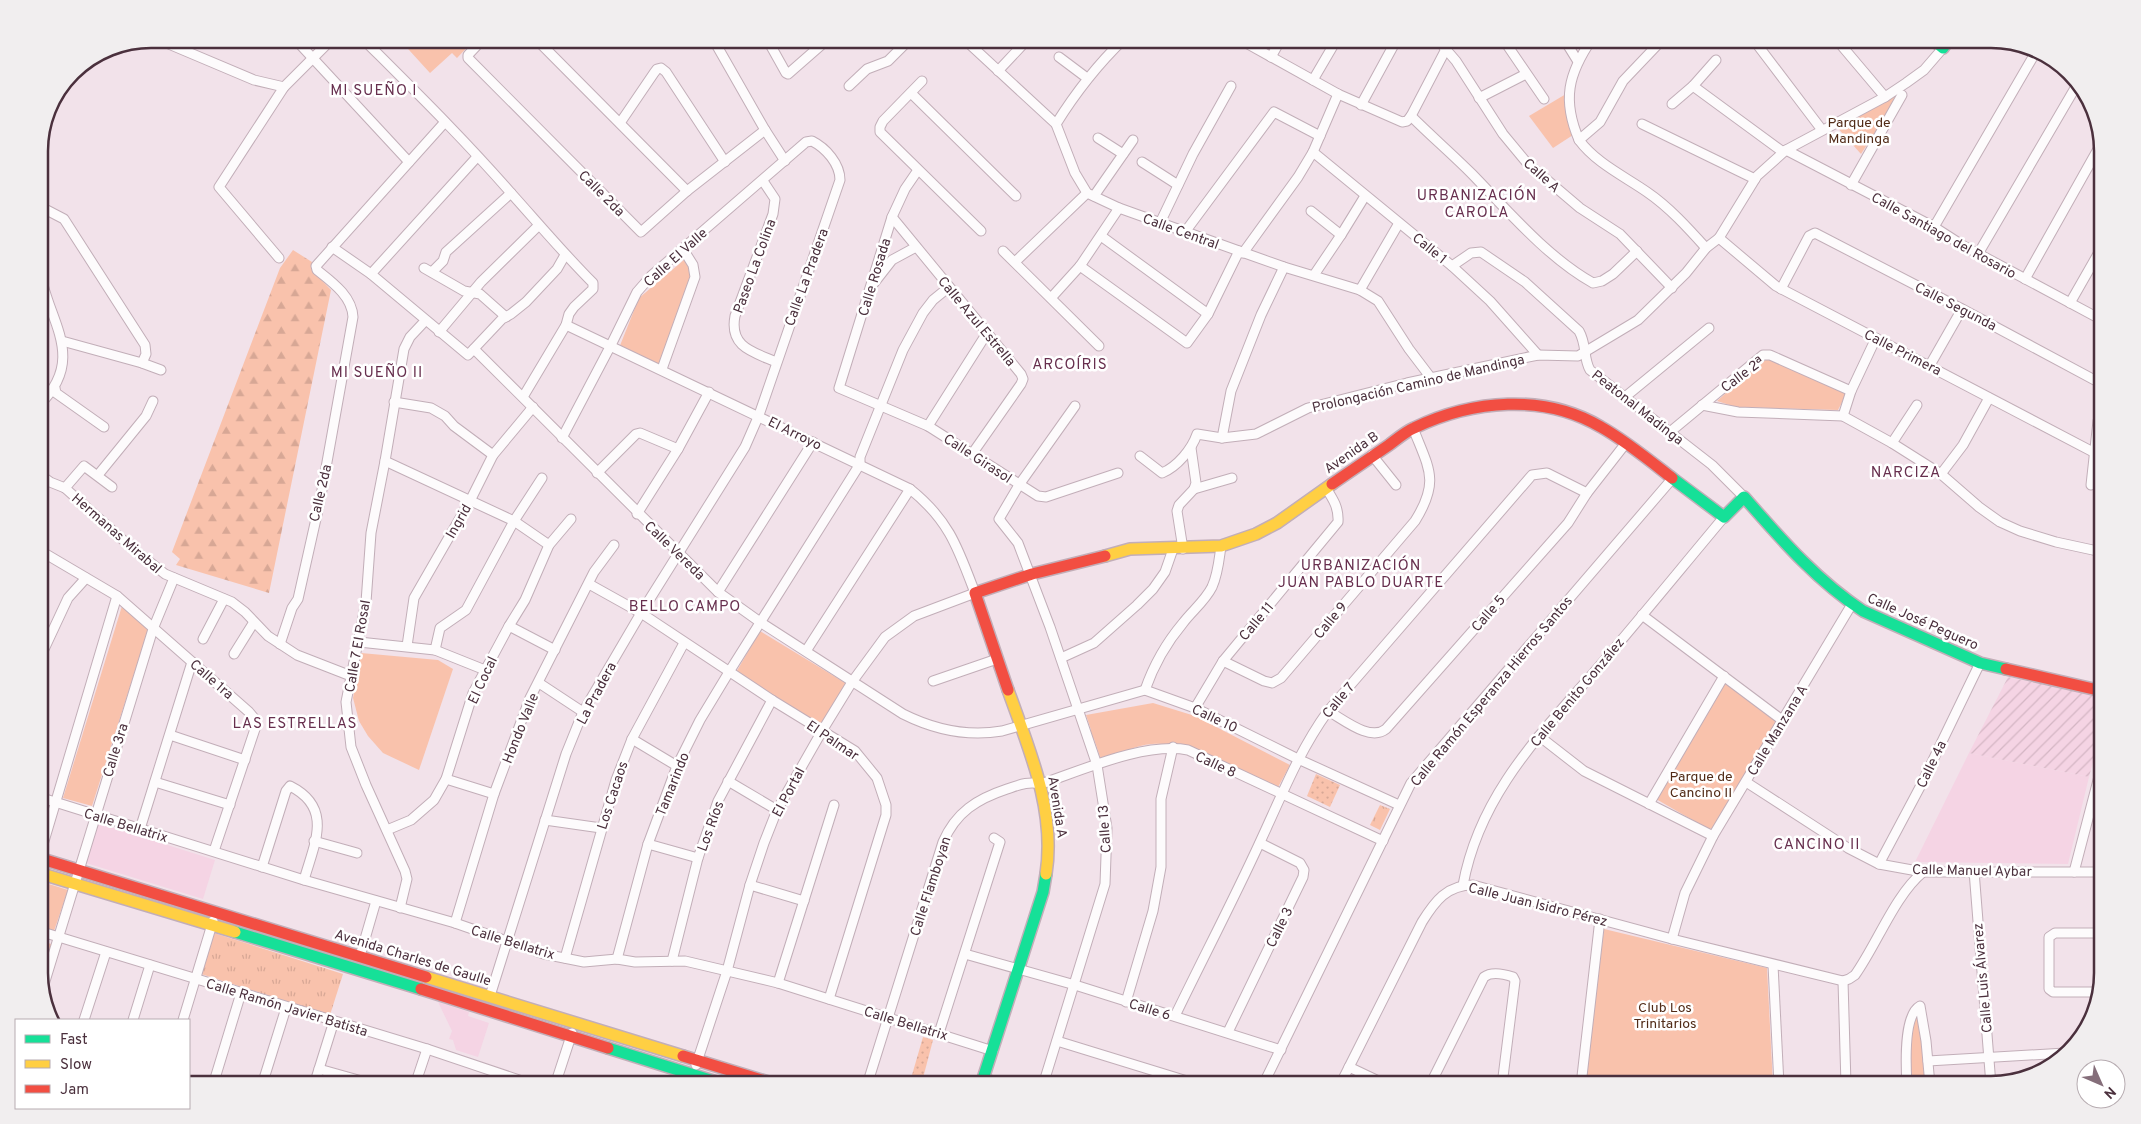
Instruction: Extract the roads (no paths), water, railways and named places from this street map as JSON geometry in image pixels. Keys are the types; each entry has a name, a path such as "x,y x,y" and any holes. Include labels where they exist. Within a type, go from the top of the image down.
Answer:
{"main road":[{"name":"Avenida B","path":"975,593 1032,574 1130,549 1178,549 1221,546 1256,534 1277,523 1372,455 1414,428 1473,408 1514,403 1546,406 1577,415 1600,426 1626,443 1724,518"},
{"path":"1724,518 1744,497"},
{"name":"Calle José Peguero","path":"1744,497 1805,565 1852,604 1980,663 2094,688"},
{"name":"Avenida A","path":"975,593 1041,784 1049,840 1048,870 1043,892 985,1076"},
{"name":"Avenida Charles de Gaulle","path":"48,861 748,1076"},
{"name":"Avenida Charles de Gaulle","path":"48,876 696,1076"}],"street":[{"path":"178,48 254,80 284,87"},
{"path":"303,48 409,162"},
{"path":"279,258 219,187 284,87 323,48"},
{"path":"372,48 512,193 538,226 594,286 569,314 566,325 523,396"},
{"name":"Calle 2da","path":"475,48 468,55 468,58 640,231 765,130"},
{"path":"545,48 687,192"},
{"path":"718,48 785,161"},
{"path":"773,48 788,74 818,48"},
{"path":"849,86 867,69 888,61 901,48"},
{"path":"974,48 1056,124 1074,173 1091,195"},
{"path":"998,70 1019,48"},
{"path":"1056,124 1087,78 1115,48"},
{"path":"1256,48 1338,94 1402,122 1407,121 1411,116 1446,49"},
{"path":"1271,56 1276,48"},
{"path":"1313,80 1332,48"},
{"path":"1361,105 1392,48"},
{"path":"1509,48 1544,99"},
{"path":"1570,48 1577,60"},
{"path":"1586,48 1577,60 1569,89 1574,127 1580,140 1593,154 1620,175 1648,192 1687,227 1706,248"},
{"path":"1580,140 1600,122 1623,81 1654,48"},
{"path":"1760,48 1822,130"},
{"path":"1844,48 1885,97"},
{"name":"Prolongación Camino de Mandinga","path":"1191,448 1197,434 1222,438 1256,434 1308,408 1431,378 1538,355 1578,356 1638,320 1672,288 1699,259 1706,248 1719,238 1755,179 1785,151 1885,97 1924,70 1942,48"},
{"name":"Calle A","path":"1446,49 1503,134 1527,163 1580,208 1620,234 1672,288"},
{"path":"1058,56 1087,78"},
{"path":"1934,227 2033,57"},
{"path":"1672,104 1693,86 1716,60"},
{"path":"620,123 654,73 657,69 661,68 666,72 725,162"},
{"path":"1479,98 1526,74"},
{"path":"922,81 880,127 880,132 981,231"},
{"path":"1160,223 1231,86"},
{"name":"Calle Santiago del Rosario","path":"1693,86 1785,151 1934,227 1978,254 2093,315"},
{"path":"1978,254 2074,90"},
{"path":"911,93 1016,196"},
{"path":"1080,266 1184,343 1189,342 1208,314 1241,252 1298,177 1313,152 1338,94"},
{"path":"1851,185 1902,95"},
{"path":"1185,232 1274,112 1320,136"},
{"path":"1411,116 1453,155 1516,220 1586,279 1593,283 1602,281 1637,252"},
{"path":"445,122 332,247 371,274 467,355 506,317 526,302 557,268 564,255"},
{"path":"1642,124 1755,179"},
{"path":"1098,138 1123,154"},
{"path":"1015,262 1091,195 1133,140"},
{"name":"Calle El Valle","path":"562,438 637,292 651,276 806,142 812,141 818,144"},
{"name":"Calle La Pradera","path":"759,415 840,180 838,168 818,144"},
{"name":"Calle 1","path":"1313,152 1452,266 1490,301 1538,355"},
{"path":"371,274 477,157"},
{"path":"2025,279 2093,158"},
{"path":"1142,162 1178,186"},
{"name":"Calle Rosada","path":"839,388 892,217 905,189 918,170"},
{"name":"Paseo La Colina","path":"763,181 774,198 774,208 735,316 734,330 744,347 776,362"},
{"path":"506,317 480,294 464,291 428,270 443,261 446,252 512,193"},
{"name":"Calle Central","path":"1091,195 1119,208 1241,252 1360,290 1378,301 1431,378"},
{"path":"1314,275 1341,236 1365,196"},
{"path":"1051,298 1080,266 1119,208"},
{"path":"48,211 64,219 145,345 146,354 142,363"},
{"path":"1311,211 1341,236"},
{"name":"Calle Azul Estrella","path":"892,217 1021,374 1021,384 972,454"},
{"path":"1360,290 1399,223"},
{"path":"439,332 474,293 481,282 538,226"},
{"name":"Calle Segunda","path":"1781,289 1809,236 1815,234 1962,309 2093,379"},
{"path":"1101,236 1208,314"},
{"name":"Calle Primera","path":"1719,238 1771,283 1781,289 1930,365 2093,453"},
{"name":"Calle 2da","path":"280,644 292,608 298,599 320,502 353,318 351,307 345,296 316,270 317,263 332,247"},
{"path":"871,287 892,260 916,247"},
{"path":"662,369 695,277 693,265 683,249"},
{"path":"1003,250 1099,346"},
{"name":"Peatonal Madinga","path":"1452,266 1471,253 1481,252 1525,282 1569,320 1584,340 1587,365 1590,370 1712,465 1744,497"},
{"path":"2070,303 2093,263"},
{"path":"1222,438 1231,391 1261,315 1284,267"},
{"name":"Tamarindo","path":"616,959 648,844 676,766 700,720 729,672 860,464 860,457 903,350 922,313 933,300 949,287"},
{"path":"48,295 62,341 62,363 55,388 48,395"},
{"path":"1930,365 1962,309"},
{"name":"Calle 7 El Rosal","path":"400,908 407,880 403,864 366,785 351,747 346,702 366,602 371,533 404,349 410,337 425,321"},
{"name":"El Arroyo","path":"566,325 759,415 910,489 930,506 947,527 958,546 975,593"},
{"path":"1626,397 1709,328"},
{"path":"928,426 987,333"},
{"path":"1843,416 1851,391 1876,338"},
{"path":"62,341 161,370"},
{"name":"Calle Vereda","path":"474,349 523,396 562,438 678,554 718,592 760,622 903,714 929,726 945,730 986,734 1020,725"},
{"name":"Calle 2ª","path":"1670,432 1759,357 1767,355 1851,391"},
{"path":"55,388 56,393 104,427"},
{"name":"Calle Girasol","path":"839,388 928,426 1033,495 1046,497 1118,473"},
{"path":"637,514 678,449 709,392"},
{"path":"1941,474 1963,445 1989,398"},
{"path":"98,475 146,416 154,401"},
{"path":"394,402 431,408 445,416 454,426 493,455"},
{"path":"1702,405 1738,412 1843,416 1892,443 1941,474 1979,507 2000,522 2020,532 2093,550"},
{"path":"1892,443 1917,405"},
{"path":"1019,485 1075,406"},
{"name":"Ingrid","path":"407,646 414,598 471,499 493,455 533,407"},
{"name":"La Pradera","path":"490,996 566,754 583,712 641,613 745,447 759,415"},
{"name":"Calle 9","path":"1223,661 1264,681 1272,683 1281,678 1415,521 1426,503 1430,488 1430,476 1414,428"},
{"path":"597,473 636,434 640,433 678,449"},
{"path":"718,592 813,442"},
{"name":"Calle 5","path":"1328,711 1361,729 1375,734 1386,730 1568,523 1587,493 1626,443"},
{"path":"1140,456 1162,473 1167,471 1191,448"},
{"path":"1191,448 1196,476 1194,489"},
{"path":"1372,455 1396,485"},
{"path":"2091,486 2093,460"},
{"path":"385,461 471,499 514,521 549,545"},
{"path":"65,488 84,466 112,487"},
{"name":"Calle 7","path":"1175,1016 1260,843 1298,759 1312,733 1328,711 1532,475 1547,473 1587,493"},
{"path":"435,650 440,628 466,610 514,521 542,478"},
{"path":"1061,658 1094,643 1137,606 1153,589 1178,549 1177,511 1179,505 1194,489 1232,478"},
{"name":"Calle Ramón Esperanza Hierros Santos","path":"1268,1076 1411,783 1672,479"},
{"name":"Hermanas Mirabal","path":"48,481 65,488 152,566 174,578 224,599 245,612 268,636 297,655 351,676"},
{"name":"Calle 13","path":"1019,485 999,519 1018,543 1032,574 1097,765 1107,828 1105,884 1046,1076"},
{"name":"Calle 11","path":"1195,708 1223,661 1338,522 1339,514 1336,505 1326,488"},
{"path":"806,651 910,489"},
{"name":"Calle Benito González","path":"1463,885 1472,851 1486,812 1504,780 1724,518"},
{"name":"El Cocal","path":"388,830 422,812 434,800 446,779 473,693 525,600 549,545 571,519"},
{"name":"Hondo Valle","path":"454,923 494,794 520,724 597,566 614,545"},
{"path":"1020,725 1145,690 1158,662 1182,624 1199,606 1211,588 1218,570 1221,546"},
{"name":"Calle 1ra","path":"48,557 117,596 255,719 255,729 214,851"},
{"path":"48,641 68,598 86,578"},
{"name":"Calle 3ra","path":"48,972 153,629 174,578"},
{"name":"El Palmar","path":"589,584 641,613 684,643 861,757 877,778 886,805 886,815 829,999"},
{"name":"El Portal","path":"693,1075 727,971 750,885 777,810 822,731 852,682 885,636 914,616 975,593"},
{"path":"48,826 117,596"},
{"path":"203,638 224,599"},
{"name":"Calle Manzana A","path":"1672,939 1685,892 1712,836 1852,604"},
{"path":"1642,615 1782,720"},
{"path":"234,654 254,622"},
{"path":"509,626 555,650"},
{"path":"359,642 435,650 485,670"},
{"name":"Los Cacaos","path":"565,958 616,780 632,739 684,643"},
{"path":"933,681 997,659"},
{"path":"140,829 192,662"},
{"name":"Calle 4a","path":"1879,864 1920,787 1980,663"},
{"path":"1648,804 1724,676"},
{"path":"539,683 583,712"},
{"name":"Calle 10","path":"1145,690 1195,708 1399,806"},
{"name":"Los Ríos","path":"672,961 698,858 718,801 772,700"},
{"path":"170,735 245,760"},
{"path":"1539,736 1584,771 1712,836"},
{"path":"632,739 676,766"},
{"path":"1126,1002 1154,911 1161,867 1161,800 1173,748"},
{"name":"Calle 8","path":"1041,784 1150,749 1173,748 1188,750 1383,841"},
{"path":"446,779 494,794"},
{"path":"728,780 777,810"},
{"path":"155,782 230,805"},
{"name":"Calle Flamboyan","path":"870,1076 948,831 958,816 970,805 985,796 1030,782 1041,784"},
{"name":"Calle Manuel Aybar","path":"1746,782 1848,848 1879,864 1923,872 2094,872"},
{"path":"262,867 286,791 290,786 303,794 318,816 318,825 304,880"},
{"name":"Calle Bellatrix","path":"48,800 304,880 454,923 544,954 584,962 616,959 635,962 685,961 778,983 993,1051"},
{"path":"2074,872 2094,802"},
{"path":"778,983 834,806"},
{"path":"545,820 601,828"},
{"path":"939,1033 1000,842 994,838"},
{"path":"314,841 357,853"},
{"name":"Calle 3","path":"1228,1032 1303,877 1304,870 1300,863 1260,843"},
{"path":"648,844 698,858"},
{"name":"Calle Luis Álvarez","path":"1974,871 1990,1076"},
{"path":"1846,1076 1843,981 1855,974 1899,902 1913,882 1923,872"},
{"path":"750,885 804,901"},
{"name":"Calle Juan Isidro Pérez","path":"1344,1076 1429,910 1446,891 1463,885 1473,885 1672,939 1843,981"},
{"path":"360,956 376,901"},
{"path":"183,1019 216,911"},
{"path":"1582,1076 1600,919"},
{"path":"2092,992 2051,990 2048,986 2048,937 2052,934 2094,933"},
{"name":"Calle Ramón Javier Batista","path":"48,934 506,1076"},
{"path":"84,1019 106,952"},
{"name":"Calle 6","path":"965,954 1075,985 1280,1050"},
{"path":"133,1019 150,965"},
{"path":"1774,965 1779,1076"},
{"path":"1434,1076 1484,977 1488,974 1513,977 1515,981 1503,1076"},
{"path":"215,1076 240,993"},
{"path":"1907,1076 1906,1056 1909,1029 1918,1006 1922,1008 1929,1076"},
{"path":"265,1076 286,1008"},
{"path":"317,1076 334,1021"},
{"path":"558,1076 576,1024"},
{"path":"1057,1041 1171,1076"},
{"path":"418,1076 427,1050"},
{"path":"1928,1060 2056,1053"},
{"path":"1349,1067 1368,1076"},
{"path":"319,1069 344,1076"}],"district":[{"name":"MI SUEÑO I","path":"374,90"},
{"name":"URBANIZACIÓN CAROLA","path":"1477,204"},
{"name":"ARCOÍRIS","path":"1070,364"},
{"name":"MI SUEÑO II","path":"377,372"},
{"name":"NARCIZA","path":"1906,472"},
{"name":"URBANIZACIÓN JUAN PABLO DUARTE","path":"1361,574"},
{"name":"BELLO CAMPO","path":"685,606"},
{"name":"LAS ESTRELLAS","path":"295,723"},
{"name":"CANCINO II","path":"1817,844"}],"park label":[{"name":"Parque de Mandinga","path":"1859,130"},
{"name":"Parque de Cancino II","path":"1701,784"},
{"name":"Club Los Trinitarios","path":"1665,1016"}]}
